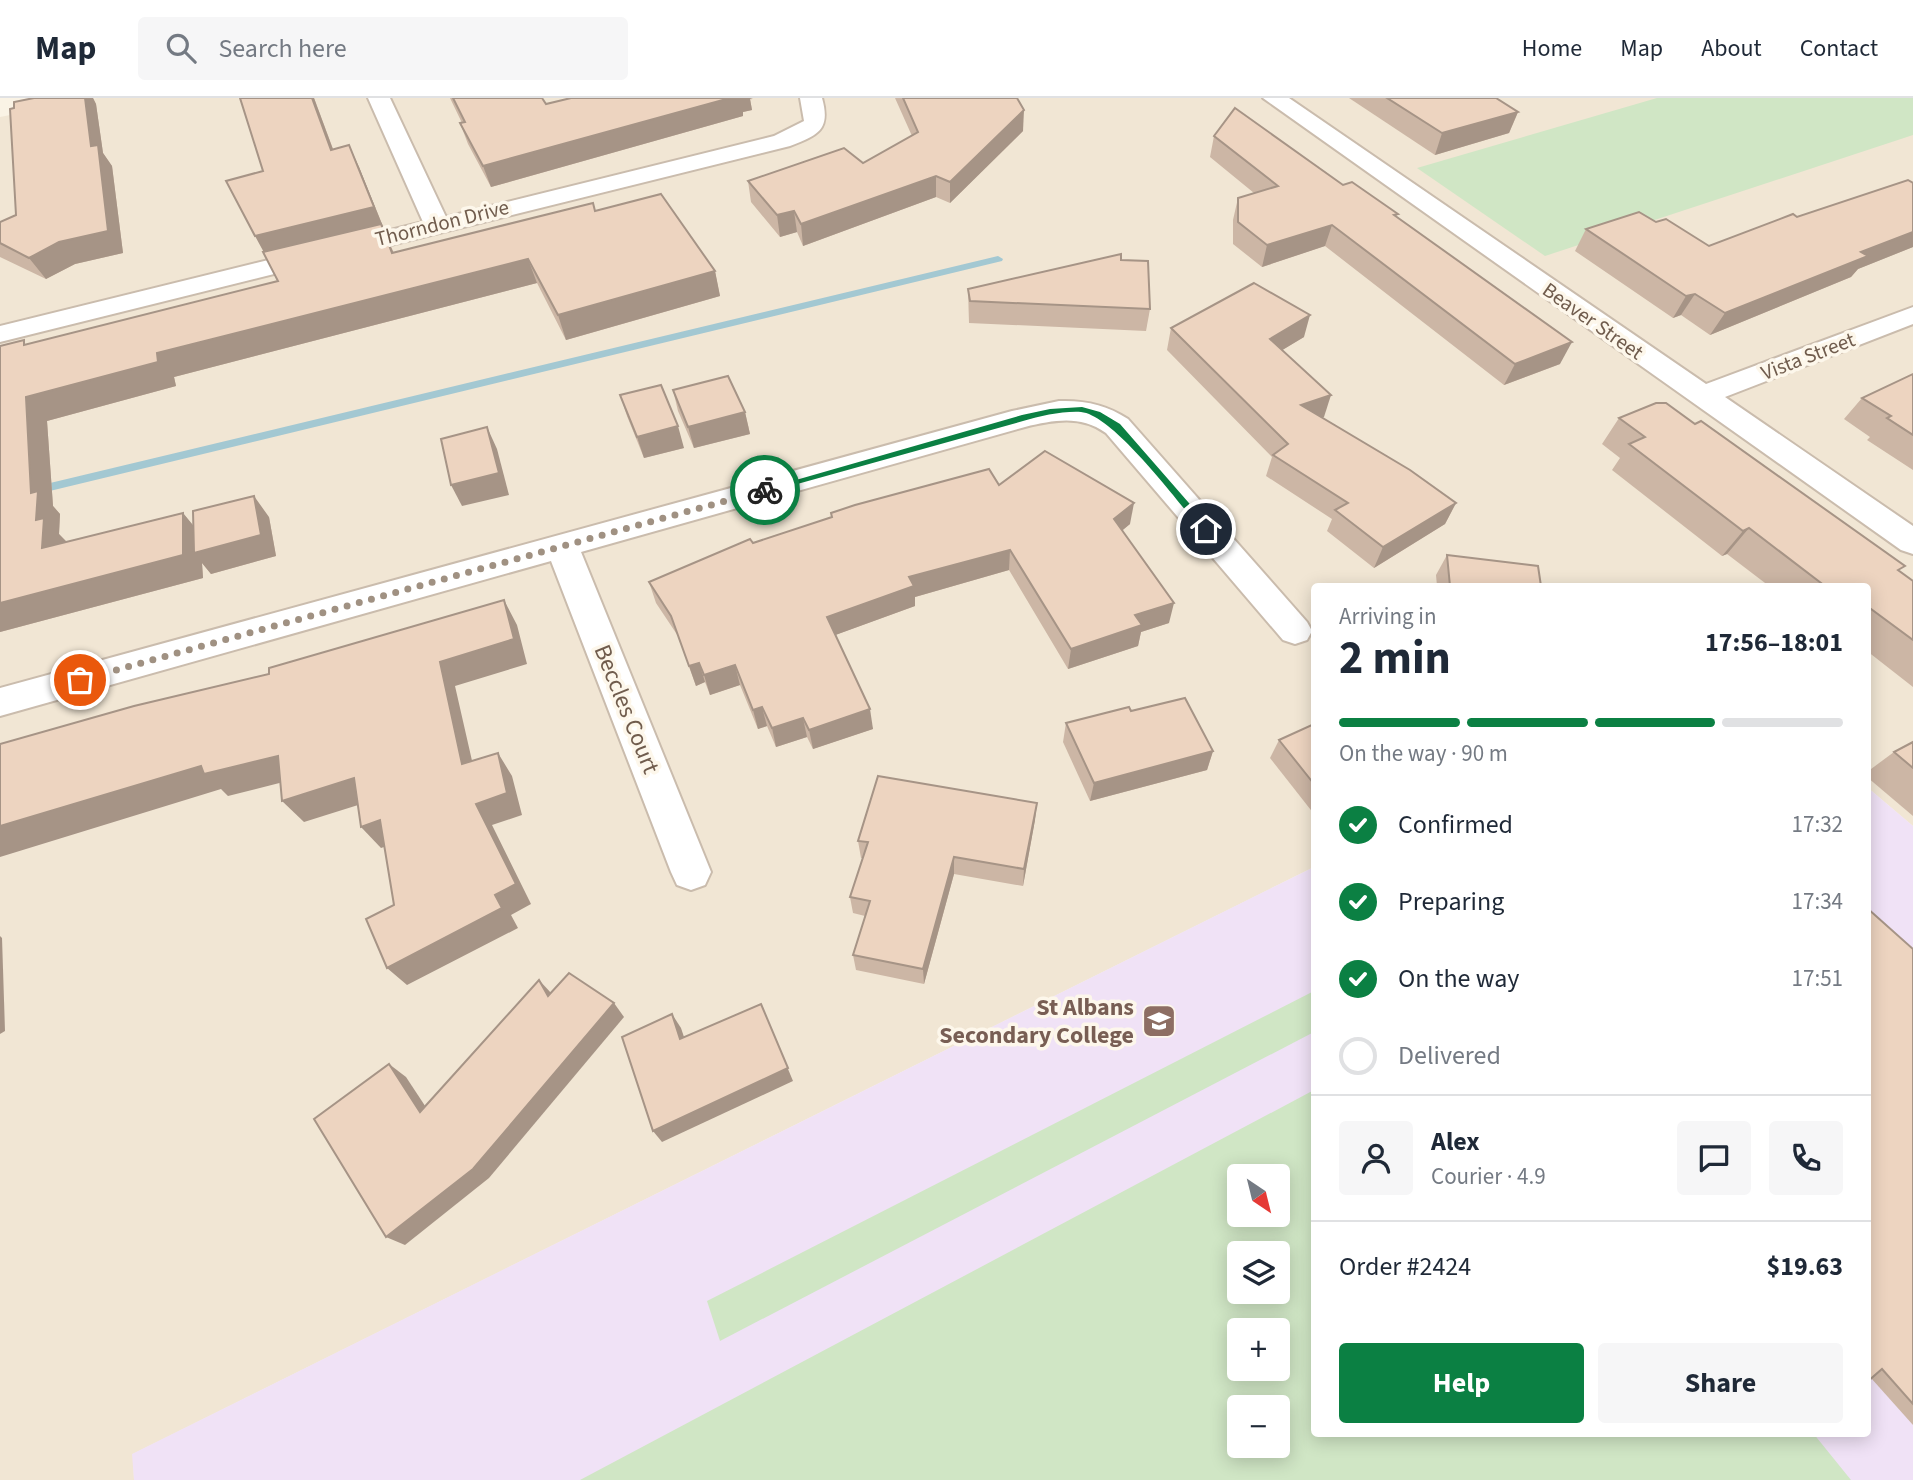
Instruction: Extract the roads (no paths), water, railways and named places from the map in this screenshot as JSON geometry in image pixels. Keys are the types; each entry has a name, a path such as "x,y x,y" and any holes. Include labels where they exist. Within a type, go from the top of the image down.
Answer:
{"street":[{"path":"379,98 437,225"},
{"name":"Thorndon Drive","path":"0,334 782,141 800,134 814,124 816,116 811,98"},
{"name":"Beaver Street","path":"1274,98 1913,542"},
{"name":"Vista Street","path":"1702,396 1913,315"},
{"path":"0,702 1022,418 1082,409 1117,426 1295,631"},
{"name":"Beccles Court","path":"562,547 691,872"}],"waterway":[{"path":"0,499 998,259"}],"place":[{"name":"St Albans Secondary College","path":"1159,1021"}]}
